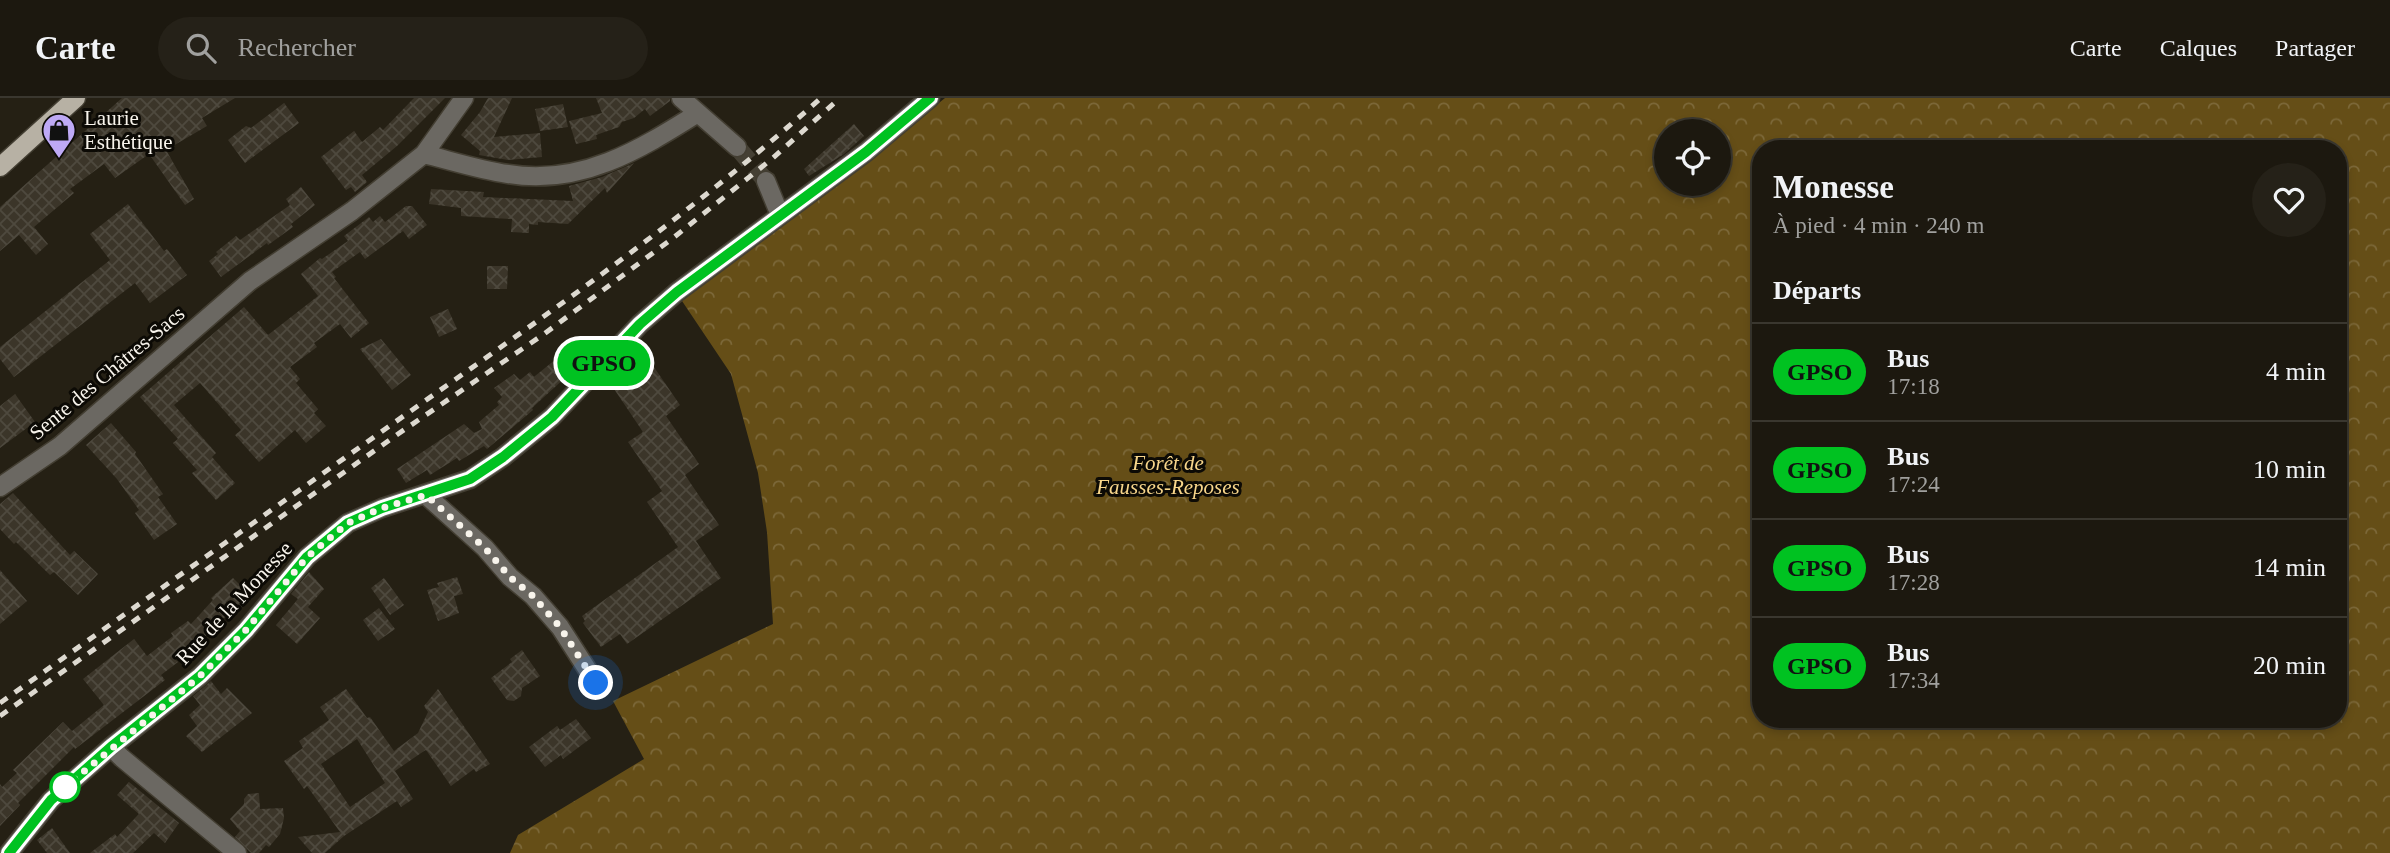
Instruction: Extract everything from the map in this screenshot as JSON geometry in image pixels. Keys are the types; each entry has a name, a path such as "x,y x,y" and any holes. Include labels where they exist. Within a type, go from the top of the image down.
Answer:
{"main road":[{"path":"0,167 76,98"}],"street":[{"name":"Sente des Châtres-Sacs","path":"0,487 60,446 250,281 352,211 424,154 464,98"},
{"path":"681,98 737,147"},
{"name":"Rue de la Monesse","path":"9,853 51,800 111,747 200,676 246,630 307,557 348,523 382,508 470,479 503,457 552,417 640,324 668,300 866,152 930,98"},
{"path":"424,154 510,175 547,176 595,168 626,157 698,113"},
{"path":"766,181 780,215"},
{"path":"426,495 533,596 560,627 596,683"},
{"path":"111,747 236,853"}],"green space":[{"name":"Forêt de Fausses-Reposes","path":"945,98 2390,98 2390,853 510,853 518,835 644,759 613,701 773,624 767,532 758,473 731,374 680,298 878,153"}],"building":[{"path":"122,98 235,98 202,118 207,126 166,150 194,199 185,205 149,154 115,178 104,164 70,189 74,193 34,227 48,244 36,255 19,235 0,251 0,207"},
{"path":"414,98 445,98 397,146 362,175 367,182 355,192 351,187 346,190 321,157 354,131 362,142 380,127 383,130"},
{"path":"488,98 512,98 494,137 540,133 542,157 508,160 479,155 480,151 461,135"},
{"path":"596,98 670,98 670,101 650,116 645,109 634,118 622,122 619,127 596,135 597,139 576,144 569,121 602,113"},
{"path":"284,103 299,123 245,163 228,140 246,126 251,128"},
{"path":"563,104 568,127 540,131 535,109"},
{"path":"854,124 864,136 844,154 809,176 804,169"},
{"path":"634,163 607,193 605,188 568,224 529,224 529,233 511,232 512,219 461,216 461,208 429,204 431,189 484,192 483,197 573,201 569,186 602,177"},
{"path":"301,187 315,205 291,224 293,227 221,277 209,261 218,254 216,252 236,236 240,240 290,205 286,199"},
{"path":"128,204 164,251 167,249 187,275 150,303 135,283 14,377 0,359 0,347 110,260 90,234"},
{"path":"406,206 412,206 427,225 409,239 403,231 365,259 360,252 332,272 369,323 351,338 340,324 314,343 317,347 290,367 300,379 296,383 318,409 314,413 326,426 306,443 295,430 259,462 235,435 241,430 200,383 174,405 216,453 212,457 235,483 216,500 192,473 197,470 173,443 178,439 140,397 244,307 268,335 318,296 301,274 320,258 348,241 344,236 369,217 373,222 380,216 385,222"},
{"path":"487,266 508,266 507,289 487,289"},
{"path":"448,309 457,329 439,337 430,317"},
{"path":"576,337 591,354 532,408 533,410 487,449 484,446 459,461 457,458 430,475 427,470 406,483 397,469 464,424 474,433 482,429 479,422 499,405 497,402 502,397 494,388 514,374 520,380 530,372 534,377 562,354 560,351"},
{"path":"381,339 411,375 392,390 360,349"},
{"path":"647,357 680,405 666,416 699,464 685,475 719,525 696,541 721,578 627,644 620,634 601,647 583,623 585,621 582,616 678,547 647,502 662,491 628,442 643,432 610,383"},
{"path":"15,394 35,422 0,448 0,406"},
{"path":"111,423 136,452 163,494 158,497 177,524 154,540 135,513 139,510 117,479 86,445"},
{"path":"13,493 70,555 74,551 98,574 78,595 54,572 50,575 0,529 0,504"},
{"path":"0,570 27,601 0,624"},
{"path":"309,572 324,589 308,607 320,618 297,644 276,625 298,599 291,594"},
{"path":"457,577 463,594 454,596 459,613 438,621 427,590 439,587 437,583"},
{"path":"233,578 252,597 230,618 227,615 202,640 176,660 178,662 161,675 165,680 75,749 74,747 18,803 20,805 0,826 0,784 2,787 17,773 13,770 63,722 72,731 104,705 83,679 134,639 147,656 173,636 171,633 188,621 191,624 213,600 211,598"},
{"path":"384,578 404,605 390,615 371,588"},
{"path":"379,608 395,629 378,641 363,620"},
{"path":"522,650 540,676 522,688 521,696 514,701 507,700 491,678 512,662 510,659"},
{"path":"211,681 221,694 227,688 252,713 202,752 186,736 197,726 189,715 200,705 193,696"},
{"path":"346,689 394,751 418,733 428,712 424,706 438,689 490,764 476,772 474,769 451,786 426,750 395,771 413,799 401,807 397,801 344,836 325,853 312,853 298,837 340,832 307,786 304,789 284,761 303,748 299,741 329,720 320,707","holes":["357,739 385,783 350,807 321,764"]},
{"path":"576,719 591,738 563,759 561,755 545,767 529,747 557,726 560,730"},
{"path":"129,782 179,823 165,843 154,833 133,853 90,853 115,834 117,837 139,814 117,795"},
{"path":"259,793 260,809 283,808 284,818 280,834 269,847 266,845 259,853 251,853 235,837 240,831 230,819 244,804 248,794"},
{"path":"52,828 70,853 47,853 37,840"}],"tunnel":[{"path":"737,147 766,181"}],"railway":[{"path":"0,703 618,262 772,141 821,98"},
{"path":"0,716 544,334 673,238 773,158 840,98"}],"bus line":[{"name":"GPSO","path":"9,853 51,800 111,747 200,676 246,630 307,557 348,523 382,508 470,479 503,457 552,417 640,324 677,292 866,152 930,98"}],"place":[{"name":"Laurie Esthétique","path":"59,160"}],"route":[{"path":"65,787 200,676 246,630 307,557 348,523 382,508 426,495 533,596 560,627 596,683"}]}
